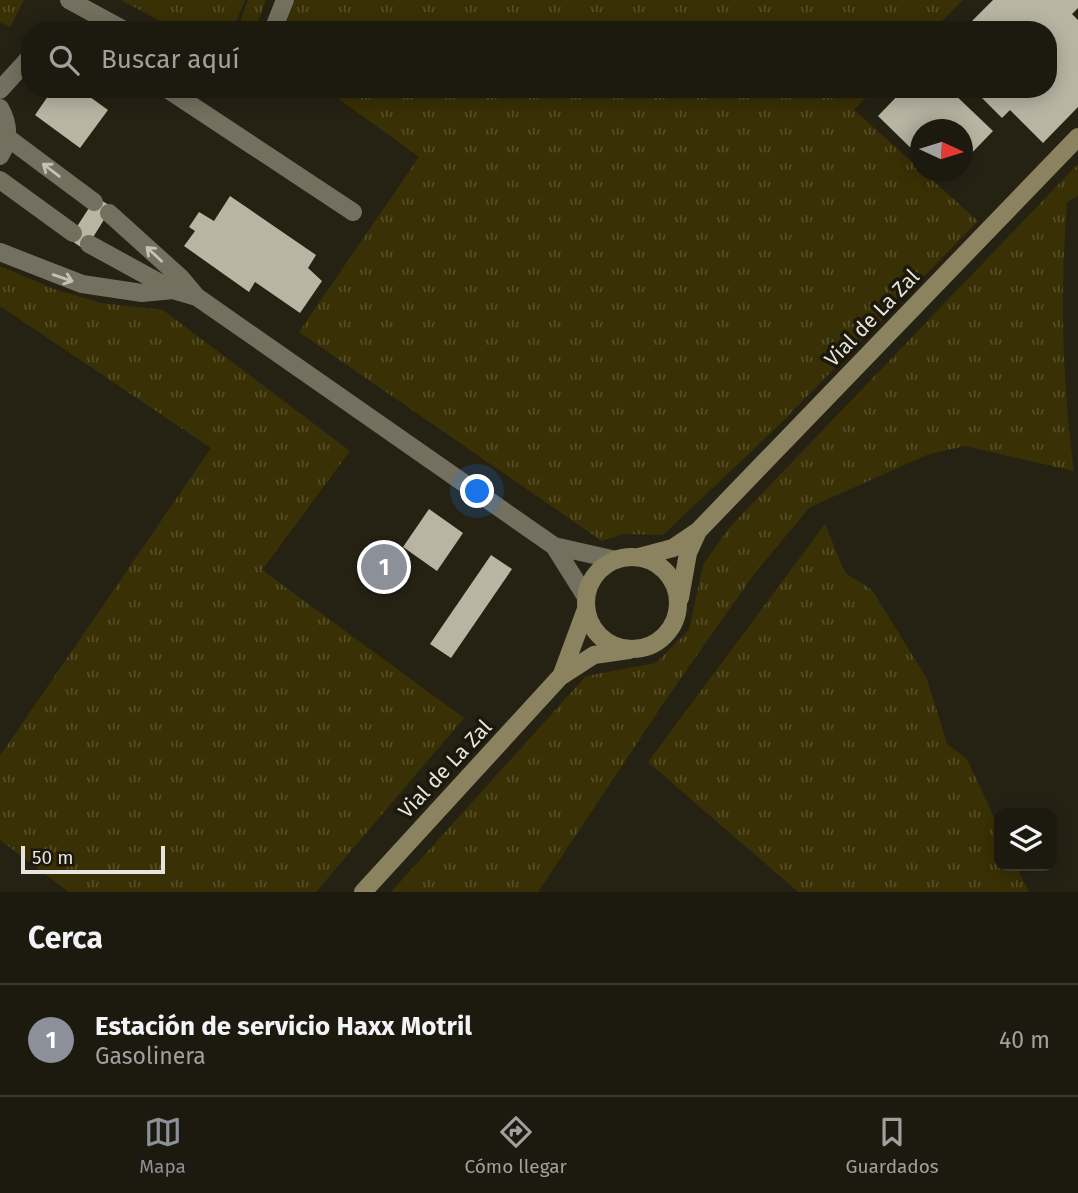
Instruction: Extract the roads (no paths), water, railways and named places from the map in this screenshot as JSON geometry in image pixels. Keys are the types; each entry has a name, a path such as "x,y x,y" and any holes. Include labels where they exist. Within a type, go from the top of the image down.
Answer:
{"street":[{"path":"69,0 108,21"},
{"path":"277,21 285,0"},
{"path":"0,90 21,67"},
{"path":"181,98 353,212"},
{"path":"0,108 7,123 8,138 0,156"},
{"name":"Vial de La Zal","path":"639,557 673,548 698,531 1078,137"},
{"path":"8,138 94,202"},
{"path":"0,180 73,233"},
{"path":"109,213 181,278 197,297 554,545 616,560 639,557 659,565 673,581 679,602 674,624 668,633 650,646 629,650 608,643 600,636 586,603 554,545"},
{"path":"89,244 173,290 197,297"},
{"path":"0,252 82,284 142,293 173,290"},
{"name":"Vial de La Zal","path":"679,602 688,553 698,531"},
{"path":"586,603 599,570 616,560"},
{"name":"Vial de La Zal","path":"560,677 586,603"},
{"name":"Vial de La Zal","path":"363,892 560,677 594,655 629,650"}],"place":[{"name":"Estación de servicio Haxx Motril","path":"384,567"}]}
